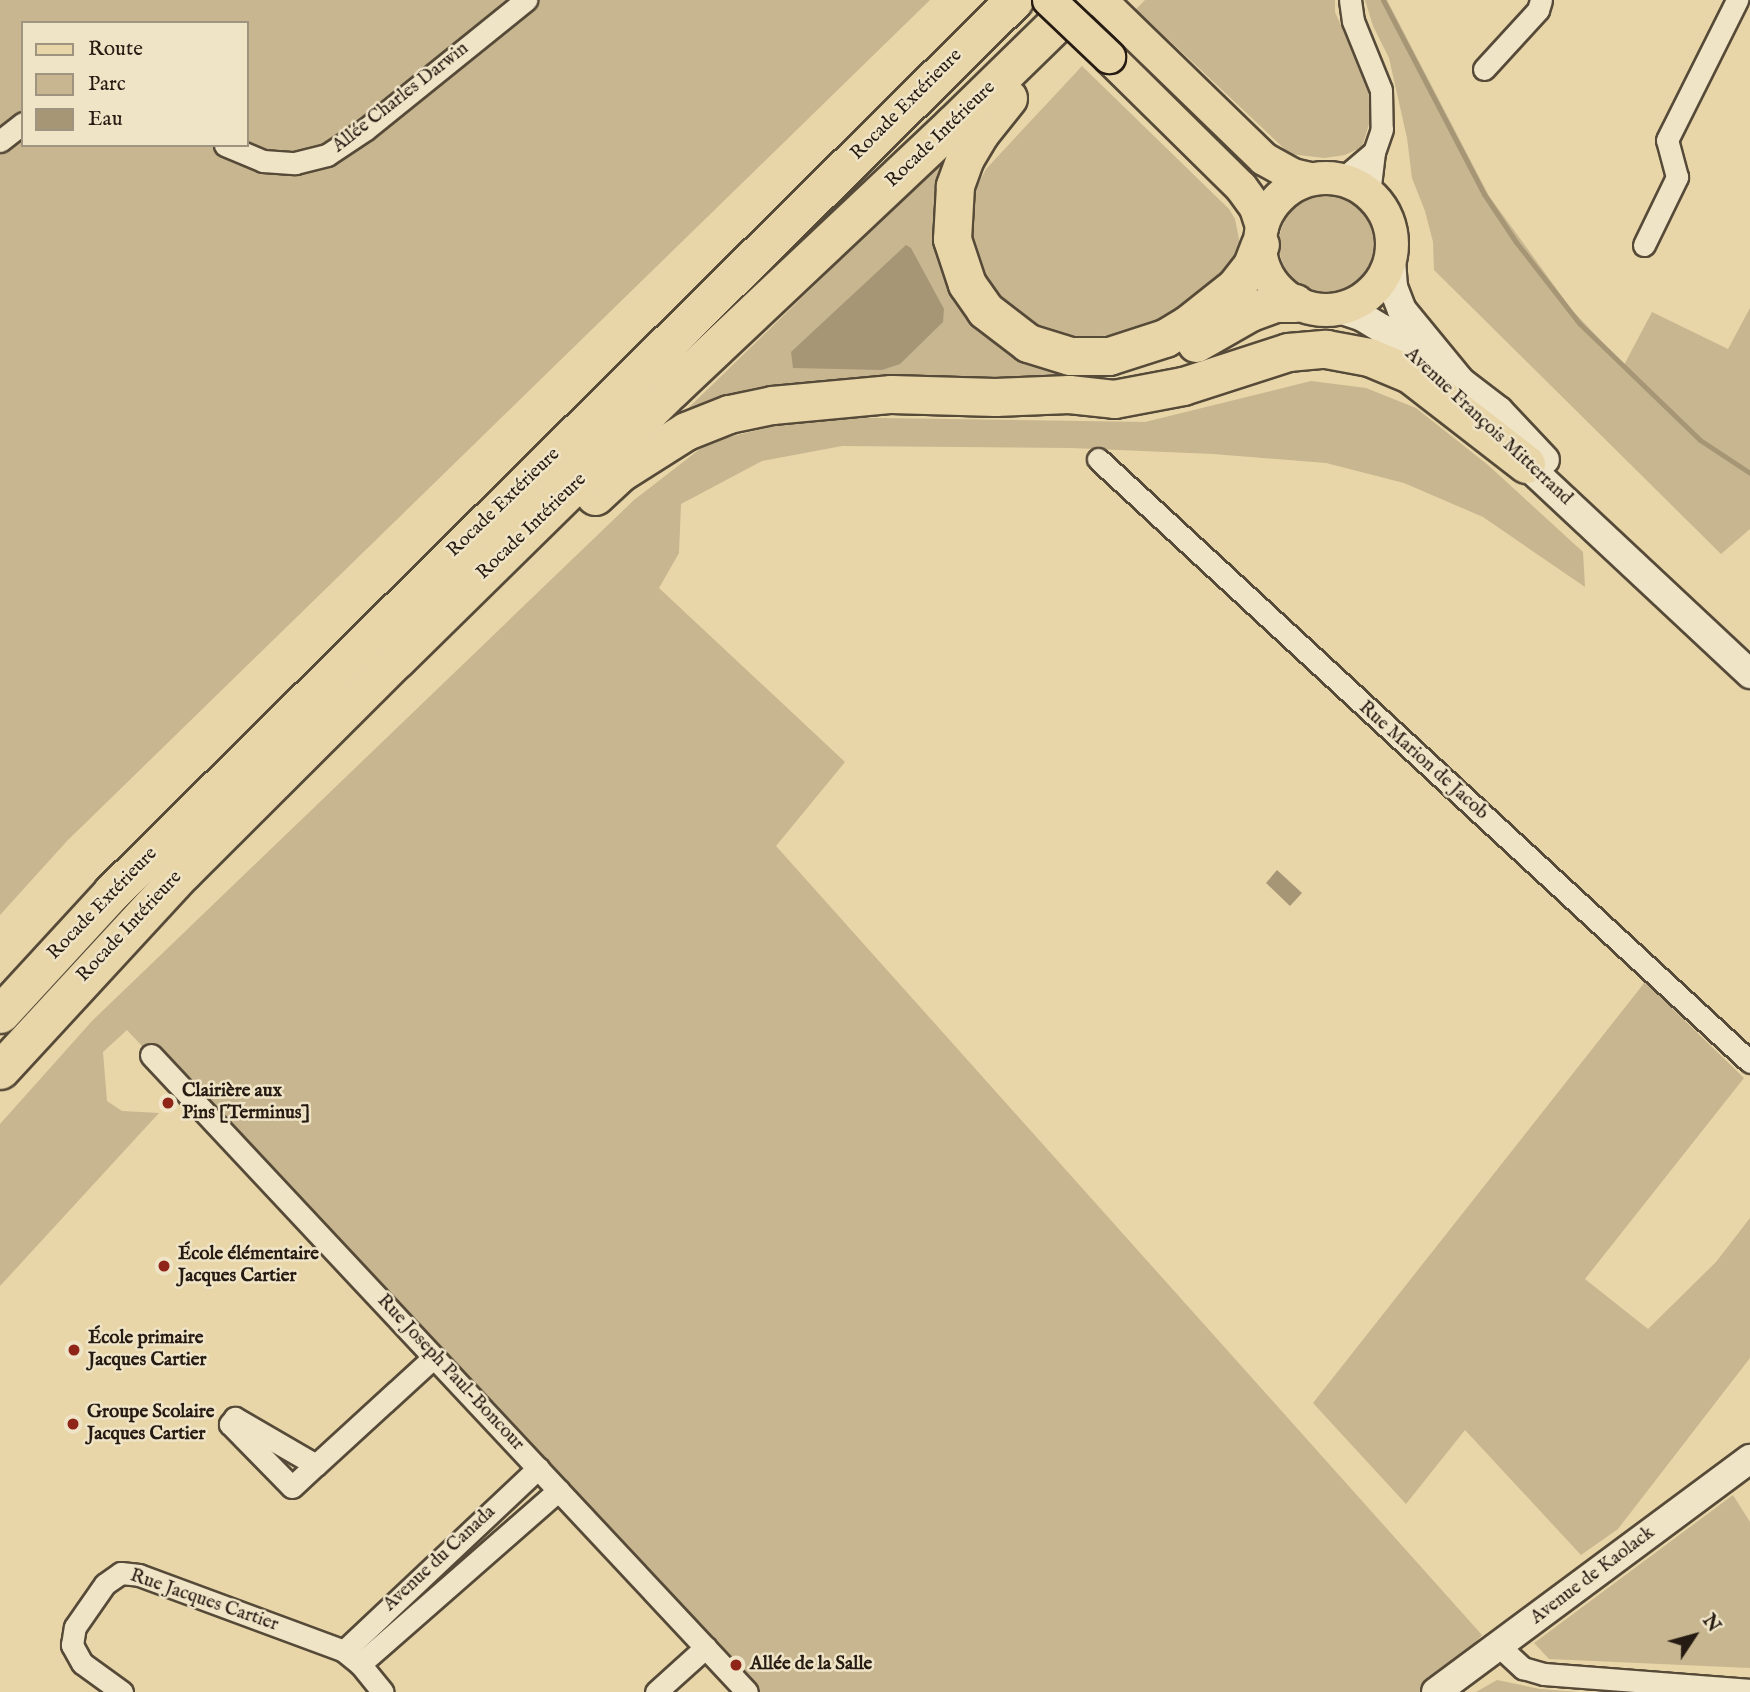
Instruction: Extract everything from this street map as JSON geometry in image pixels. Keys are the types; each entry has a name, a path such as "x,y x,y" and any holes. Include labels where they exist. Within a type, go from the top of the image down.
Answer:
{"highway":[{"name":"Rocade Extérieure","path":"0,1014 150,855 1014,0"},
{"name":"Rocade Intérieure","path":"0,1070 183,872 397,659 672,389 953,124 1080,0"},
{"path":"1100,0 994,114 965,158 955,186 951,213 952,239 967,284 985,310 1028,343 1070,356 1109,356 1164,338 1213,306 1235,287 1252,265 1261,236"},
{"path":"1069,394 1137,376 1250,312 1275,303 1295,303"},
{"path":"397,659 433,648 621,472 655,448 696,426 729,414 772,405 891,394 995,397 1069,394 1114,400 1146,395 1288,352 1326,349 1369,357 1410,374 1526,464"}],"main road":[{"path":"1049,0 1241,187 1256,208 1270,278 1295,303"},
{"path":"1100,0 1264,159 1293,175 1355,187"},
{"path":"1261,236 1280,197 1311,179"},
{"name":"Avenue François Mitterrand","path":"1355,187 1387,216 1392,237 1393,287 1402,310 1461,382 1499,411 1630,558"},
{"path":"1339,309 1357,303 1373,292 1384,277 1391,259"},
{"name":"Avenue François Mitterrand","path":"1295,303 1317,310 1339,309 1361,316 1383,328 1750,674"},
{"name":"Avenue de Kaolack","path":"1436,1692 1750,1459"}],"street":[{"name":"Allée Charles Darwin","path":"230,147 263,161 295,163 327,155 366,129 526,0"},
{"path":"1350,0 1353,22 1381,90 1382,129 1374,152 1355,187"},
{"path":"1484,69 1538,10 1541,0"},
{"path":"1644,245 1677,177 1667,140 1737,0"},
{"path":"0,141 21,125"},
{"name":"Rue Marion de Jacob","path":"1098,459 1750,1062"},
{"name":"Rue Joseph Paul-Boncour","path":"151,1055 747,1692"},
{"path":"316,1465 433,1357"},
{"name":"Avenue du Canada","path":"352,1657 538,1468"},
{"name":"Avenue du Canada","path":"352,1657 559,1490"},
{"name":"Rue Jacques Cartier","path":"122,1692 82,1663 72,1645 75,1627 105,1584 121,1573 139,1574 352,1657"},
{"path":"1499,1646 1523,1668 1544,1674 1750,1690"},
{"path":"656,1692 706,1647"},
{"path":"352,1657 383,1692"}],"green space":[{"path":"0,0 930,0 67,841 0,915"},
{"path":"1145,0 1335,0 1335,12 1370,91 1370,121 1362,147 1345,155 1324,158 1290,154 1136,9"},
{"path":"1365,0 1387,0 1489,196 1572,310 1624,365 1652,312 1728,349 1750,308 1750,529 1721,554 1434,270 1433,242 1412,178 1407,138 1389,58 1373,26"},
{"path":"1082,66 1229,209 1235,219 1240,244 1238,256 1227,271 1168,316 1131,332 1095,337 1061,335 1030,322 998,298 978,263 969,229 972,196 986,169"},
{"path":"960,144 964,303 1140,365 1079,380 677,419"},
{"path":"1327,196 1345,199 1361,210 1372,226 1375,244 1372,262 1361,278 1345,289 1327,292 1309,289 1293,278 1282,262 1279,244 1282,226 1293,210 1309,199"},
{"path":"1311,381 1366,388 1416,408 1488,465 1583,552 1585,587 1483,517 1404,483 1326,463 1213,454 1071,448 842,446 762,461 681,504 679,553 659,588 845,762 776,846 1482,1635 1430,1692 747,1692 127,1030 103,1052 107,1101 122,1111 159,1113 0,1286 0,1124 92,1021 634,500 709,442 811,417 1145,422"},
{"path":"1645,982 1744,1078 1585,1279 1648,1329 1716,1262 1750,1218 1750,1358 1618,1529 1581,1555 1465,1430 1406,1504 1313,1403"},
{"path":"1733,1495 1750,1522 1750,1668 1549,1659 1534,1643"},
{"path":"1497,1680 1540,1689 1579,1692 1476,1692"}],"water":[{"path":"906,245 911,248 944,309 943,322 900,364 882,370 793,368 791,352"},
{"path":"1277,870 1302,893 1290,906 1266,883"}],"waterway":[{"path":"1383,0 1484,194 1516,242 1579,323 1700,440 1750,473"}],"place":[{"name":"Clairière aux Pins [Terminus]","path":"168,1103"},
{"name":"École élémentaire Jacques Cartier","path":"164,1266"},
{"name":"École primaire Jacques Cartier","path":"74,1350"},
{"name":"Groupe Scolaire Jacques Cartier","path":"73,1424"},
{"name":"Allée de la Salle","path":"736,1665"}]}
